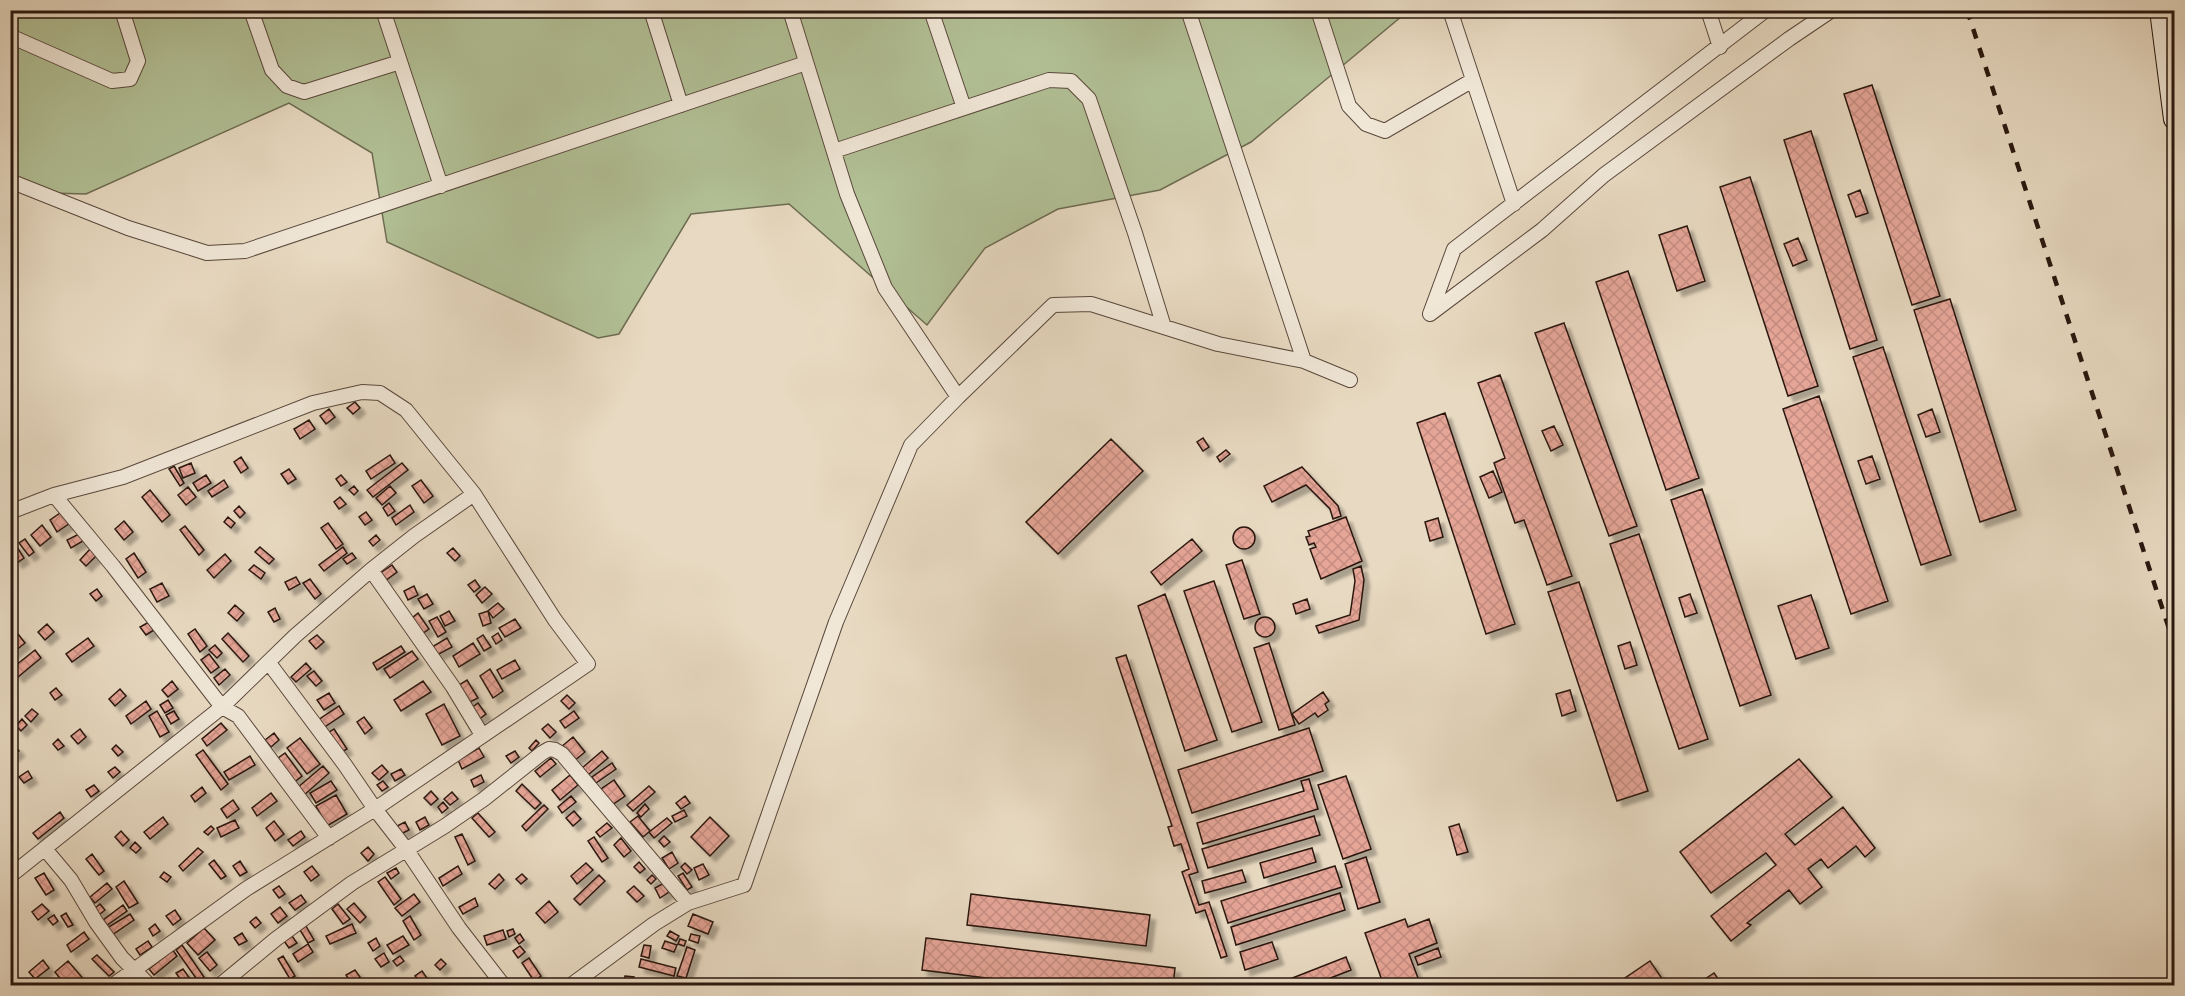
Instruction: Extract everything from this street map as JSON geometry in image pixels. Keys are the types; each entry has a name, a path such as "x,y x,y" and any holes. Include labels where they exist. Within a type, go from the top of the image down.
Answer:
{"street":[{"path":"10,36 112,81 130,79 138,61 122,10"},
{"path":"251,10 272,70 287,86 304,92 400,62"},
{"path":"383,10 441,186"},
{"path":"546,10 555,10"},
{"path":"651,10 681,105"},
{"path":"789,10 847,194 885,288 958,397"},
{"path":"931,10 963,108"},
{"path":"1188,10 1304,362"},
{"path":"1318,10 1349,106 1366,124 1385,131 1473,80"},
{"path":"1450,10 1514,204"},
{"path":"1708,10 1719,47"},
{"path":"1766,10 1454,249 1430,314 1542,230 1604,175 1832,10"},
{"path":"2160,10 2175,119"},
{"path":"10,181 128,228 207,253 245,251 806,63"},
{"path":"834,152 1049,80 1071,81 1089,99 1135,233 1164,327"},
{"path":"570,986 654,924 687,903 744,885 836,622 911,446 1053,305 1091,304 1218,344 1304,362 1350,380"},
{"path":"10,512 54,495 123,477 313,403 343,394 380,393 406,410 474,494 555,620 588,664 375,809 246,889 112,986"},
{"path":"10,876 222,706 295,636 371,570 414,536 474,494"},
{"path":"54,495 113,566 222,706 238,716 329,838"},
{"path":"371,570 453,687 482,735"},
{"path":"269,663 406,849 459,928 504,986"},
{"path":"219,986 276,939 343,890 484,799 549,749 562,754 687,903"},
{"path":"45,849 71,880 96,922 122,958 150,986"}],"green space":[{"path":"11,11 1408,11 1251,142 1160,190 1058,209 985,248 927,325 789,204 691,214 619,334 598,338 387,242 372,153 289,103 86,194 11,192"}],"building":[{"path":"1872,85 1940,296 1912,305 1844,94"},
{"path":"1811,131 1877,340 1850,349 1784,140"},
{"path":"1750,177 1818,386 1788,396 1720,187"},
{"path":"1860,190 1868,213 1856,217 1848,195"},
{"path":"1687,226 1705,281 1677,291 1659,235"},
{"path":"1798,238 1807,260 1793,266 1784,244"},
{"path":"1628,271 1699,478 1666,490 1596,282"},
{"path":"1950,299 2016,510 1980,522 1914,310"},
{"path":"1564,323 1637,526 1609,536 1535,333"},
{"path":"1883,347 1951,555 1921,565 1853,357"},
{"path":"1500,375 1572,576 1547,585 1524,520 1515,523 1494,463 1505,458 1478,383"},
{"path":"1819,396 1888,601 1851,614 1783,409"},
{"path":"355,402 360,408 353,414 347,408"},
{"path":"329,409 335,417 326,424 320,416"},
{"path":"1932,409 1940,432 1926,437 1918,415"},
{"path":"1445,413 1515,624 1486,634 1417,423"},
{"path":"309,420 315,429 300,439 294,429"},
{"path":"1554,426 1563,445 1551,451 1542,431"},
{"path":"1203,438 1209,447 1203,451 1197,442"},
{"path":"1111,439 1143,471 1058,554 1026,522"},
{"path":"1226,450 1230,454 1220,462 1217,457"},
{"path":"390,455 395,463 371,479 366,471"},
{"path":"1872,456 1880,479 1866,484 1858,461"},
{"path":"241,457 248,468 241,473 234,462"},
{"path":"191,463 195,473 183,478 179,468"},
{"path":"402,463 408,470 373,497 367,490"},
{"path":"174,466 184,483 180,486 169,469"},
{"path":"1302,467 1338,506 1341,516 1333,519 1330,509 1306,485 1272,502 1264,486"},
{"path":"289,469 296,479 288,484 281,474"},
{"path":"1493,471 1502,492 1489,498 1480,477"},
{"path":"206,475 211,483 198,491 193,483"},
{"path":"341,475 347,482 341,486 336,479"},
{"path":"224,480 228,487 212,497 208,491"},
{"path":"421,480 433,496 424,503 412,486"},
{"path":"354,486 358,491 354,495 349,490"},
{"path":"390,486 396,493 382,505 376,498"},
{"path":"188,487 196,497 186,505 178,495"},
{"path":"1702,489 1771,695 1740,706 1671,500"},
{"path":"150,490 170,515 162,522 142,497"},
{"path":"340,497 346,504 339,509 334,502"},
{"path":"389,503 395,511 388,516 383,508"},
{"path":"410,505 414,512 396,525 392,518"},
{"path":"239,506 245,513 240,518 234,511"},
{"path":"63,511 70,523 57,532 50,520"},
{"path":"366,512 372,520 365,525 359,517"},
{"path":"228,517 235,523 231,528 224,522"},
{"path":"1346,517 1362,561 1321,579 1310,549 1316,547 1314,543 1309,545 1306,537 1310,536 1308,531"},
{"path":"1438,518 1443,537 1430,541 1425,522"},
{"path":"124,521 133,532 124,540 115,529"},
{"path":"328,523 343,544 336,549 321,528"},
{"path":"42,525 51,537 40,546 31,535"},
{"path":"185,526 204,550 199,555 180,530"},
{"path":"1244,527 1252,530 1255,538 1252,546 1244,549 1236,546 1233,538 1236,530"},
{"path":"79,534 83,541 71,548 67,540"},
{"path":"1639,534 1708,739 1679,749 1610,544"},
{"path":"376,535 380,540 373,546 369,541"},
{"path":"25,539 34,552 29,556 19,543"},
{"path":"1192,539 1202,551 1161,585 1151,572"},
{"path":"15,544 24,558 17,563 10,552 10,547"},
{"path":"260,547 274,559 269,564 255,552"},
{"path":"343,547 347,553 324,571 319,565"},
{"path":"91,548 98,554 86,566 80,560"},
{"path":"453,548 460,556 455,561 447,553"},
{"path":"134,553 146,572 138,578 126,559"},
{"path":"352,553 356,558 347,564 343,559"},
{"path":"225,554 231,561 214,578 207,570"},
{"path":"1242,560 1260,614 1244,619 1226,565"},
{"path":"254,565 265,573 261,579 249,570"},
{"path":"392,565 397,572 385,581 379,574"},
{"path":"1361,566 1364,580 1359,620 1319,633 1316,626 1350,615 1355,581 1353,569"},
{"path":"296,577 300,584 289,590 285,582"},
{"path":"310,579 321,594 315,599 303,583"},
{"path":"475,580 480,587 474,592 468,585"},
{"path":"1214,581 1262,722 1232,732 1184,591"},
{"path":"1579,582 1648,791 1617,801 1548,592"},
{"path":"162,583 169,596 157,602 150,589"},
{"path":"414,586 418,595 408,600 404,591"},
{"path":"485,587 492,594 482,603 476,595"},
{"path":"97,589 102,596 96,601 90,594"},
{"path":"427,594 433,604 424,609 418,599"},
{"path":"1165,594 1217,740 1185,751 1138,606"},
{"path":"1690,594 1697,613 1685,617 1679,598"},
{"path":"1811,595 1829,648 1796,659 1778,606"},
{"path":"1307,599 1310,609 1296,614 1293,604"},
{"path":"498,603 504,609 493,618 488,611"},
{"path":"235,605 244,613 237,621 228,613"},
{"path":"275,608 280,619 274,622 268,612"},
{"path":"449,611 455,621 445,626 440,616"},
{"path":"488,611 491,623 483,626 479,614"},
{"path":"418,613 429,629 422,634 412,618"},
{"path":"437,617 446,632 438,637 429,621"},
{"path":"1261,617 1269,617 1275,623 1275,631 1269,637 1261,637 1255,631 1255,623"},
{"path":"515,619 521,628 505,637 499,628"},
{"path":"149,622 154,630 146,635 140,627"},
{"path":"47,624 54,632 45,640 38,632"},
{"path":"195,629 207,646 200,652 188,634"},
{"path":"228,633 249,656 243,662 222,639"},
{"path":"498,633 502,640 496,644 492,637"},
{"path":"18,634 25,643 10,655 10,641"},
{"path":"317,635 324,642 316,649 309,641"},
{"path":"483,635 491,647 484,651 477,639"},
{"path":"88,638 94,646 72,662 66,654"},
{"path":"447,638 452,647 437,655 432,647"},
{"path":"1630,642 1637,665 1625,669 1618,646"},
{"path":"473,643 480,654 459,667 453,656"},
{"path":"1269,643 1295,725 1279,730 1254,648"},
{"path":"215,645 222,653 217,658 209,650"},
{"path":"401,646 405,652 377,670 373,663"},
{"path":"35,650 41,658 18,677 11,669"},
{"path":"412,651 418,659 390,678 384,669"},
{"path":"209,654 219,667 211,673 201,660"},
{"path":"1126,655 1198,872 1189,875 1199,905 1209,902 1227,956 1221,958 1205,910 1196,913 1182,872 1189,869 1181,844 1174,846 1168,827 1172,826 1116,658"},
{"path":"515,660 520,669 502,679 497,670"},
{"path":"306,663 311,669 296,682 291,677"},
{"path":"225,669 230,675 219,685 214,678"},
{"path":"490,669 503,691 493,698 480,676"},
{"path":"314,671 322,681 316,686 307,676"},
{"path":"467,680 478,698 466,704 456,687"},
{"path":"172,681 178,689 168,697 162,690"},
{"path":"423,681 431,692 401,711 394,700"},
{"path":"56,688 62,695 55,700 50,693"},
{"path":"120,689 126,696 115,706 109,699"},
{"path":"1570,690 1576,711 1562,716 1556,694"},
{"path":"1323,692 1329,701 1325,704 1328,710 1318,717 1315,713 1299,724 1292,714"},
{"path":"329,693 335,703 324,710 317,700"},
{"path":"567,695 575,703 569,709 561,701"},
{"path":"168,700 173,708 165,713 160,705"},
{"path":"146,701 151,709 131,724 126,716"},
{"path":"478,703 486,714 478,720 470,709"},
{"path":"444,704 460,736 442,745 426,714"},
{"path":"339,706 344,714 320,730 315,722"},
{"path":"32,709 38,714 31,722 25,716"},
{"path":"157,711 169,732 160,737 149,716"},
{"path":"174,711 179,719 171,724 166,715"},
{"path":"574,711 579,718 565,728 560,721"},
{"path":"364,717 372,728 365,734 357,722"},
{"path":"22,719 27,725 21,731 16,726"},
{"path":"221,723 227,730 207,746 202,739"},
{"path":"548,724 556,732 550,738 542,729"},
{"path":"1309,728 1323,771 1192,813 1178,770"},
{"path":"80,729 86,737 78,744 71,736"},
{"path":"334,729 347,749 340,753 328,733"},
{"path":"274,733 279,740 271,747 265,740"},
{"path":"573,737 585,752 573,762 561,747"},
{"path":"300,738 320,764 307,774 287,748"},
{"path":"58,739 64,746 58,750 53,744"},
{"path":"536,740 539,743 532,751 529,748"},
{"path":"116,745 123,752 118,756 112,749"},
{"path":"15,746 19,751 13,756 10,750"},
{"path":"479,748 484,757 462,769 458,760"},
{"path":"203,750 228,784 221,790 196,755"},
{"path":"515,751 519,757 511,763 506,756"},
{"path":"602,751 608,758 588,775 582,768"},
{"path":"285,753 302,776 292,784 274,761"},
{"path":"250,756 255,765 229,780 224,772"},
{"path":"551,758 556,764 540,777 535,771"},
{"path":"1799,759 1832,797 1785,834 1795,845 1843,807 1875,848 1865,857 1856,846 1828,868 1821,859 1808,869 1822,887 1800,904 1789,890 1747,923 1751,925 1731,941 1711,916 1776,865 1766,853 1711,893 1680,852"},
{"path":"612,763 616,769 596,783 592,777"},
{"path":"382,765 388,772 379,780 372,773"},
{"path":"323,766 329,773 303,796 297,788"},
{"path":"115,767 120,772 113,778 108,772"},
{"path":"401,769 405,775 395,781 391,774"},
{"path":"28,771 32,778 24,783 19,777"},
{"path":"481,775 484,782 474,787 471,780"},
{"path":"570,775 578,785 560,800 552,790"},
{"path":"1346,776 1371,849 1343,859 1318,785"},
{"path":"1309,779 1318,809 1203,844 1197,823 1304,791 1301,781"},
{"path":"614,780 625,796 612,805 601,789"},
{"path":"331,781 337,790 316,803 310,793"},
{"path":"383,781 388,787 382,791 377,785"},
{"path":"522,784 541,803 535,809 516,791"},
{"path":"94,785 99,791 91,797 86,790"},
{"path":"649,786 655,792 633,811 627,805"},
{"path":"202,787 206,793 195,802 191,796"},
{"path":"431,791 438,799 431,805 424,798"},
{"path":"452,792 458,799 450,805 444,799"},
{"path":"271,793 277,801 257,816 252,808"},
{"path":"336,795 347,814 327,826 316,806"},
{"path":"571,796 576,802 562,813 558,807"},
{"path":"685,796 690,803 681,809 676,803"},
{"path":"233,800 239,809 227,818 221,809"},
{"path":"443,802 448,808 442,813 438,807"},
{"path":"645,804 649,809 641,817 637,813"},
{"path":"544,805 548,809 526,831 522,826"},
{"path":"684,810 687,816 675,822 672,816"},
{"path":"574,811 581,819 573,826 566,818"},
{"path":"60,812 64,818 38,839 33,833"},
{"path":"478,813 495,832 489,837 472,818"},
{"path":"638,816 650,831 643,837 630,822"},
{"path":"1314,816 1320,835 1208,868 1202,849"},
{"path":"163,817 168,824 150,839 144,832"},
{"path":"425,817 429,825 420,830 416,822"},
{"path":"710,817 729,836 710,856 691,837"},
{"path":"667,818 672,823 654,838 649,832"},
{"path":"235,820 239,828 221,837 217,828"},
{"path":"274,821 284,834 275,841 266,828"},
{"path":"405,822 409,830 401,834 397,826"},
{"path":"607,823 612,828 600,837 596,832"},
{"path":"1459,824 1468,852 1457,855 1449,827"},
{"path":"211,826 214,829 208,835 204,832"},
{"path":"121,831 129,840 123,846 115,837"},
{"path":"301,831 305,837 293,846 288,840"},
{"path":"462,834 475,861 468,865 455,837"},
{"path":"664,836 670,842 664,847 659,841"},
{"path":"594,837 608,858 602,862 588,841"},
{"path":"621,838 631,851 624,857 614,845"},
{"path":"135,842 141,848 136,853 130,848"},
{"path":"368,847 374,854 368,861 361,853"},
{"path":"198,848 203,852 183,871 179,866"},
{"path":"1312,848 1316,862 1264,878 1260,863"},
{"path":"672,852 678,863 669,869 662,858"},
{"path":"92,854 104,871 99,875 86,859"},
{"path":"1366,857 1380,902 1358,909 1345,864"},
{"path":"214,860 226,876 221,879 209,864"},
{"path":"240,861 247,872 240,876 233,866"},
{"path":"639,862 645,869 640,873 634,867"},
{"path":"586,863 593,870 577,884 571,876"},
{"path":"685,863 692,870 687,874 681,867"},
{"path":"703,864 709,875 699,880 694,868"},
{"path":"312,866 319,875 311,881 304,872"},
{"path":"458,866 462,874 443,886 439,878"},
{"path":"1335,866 1342,887 1228,923 1221,901"},
{"path":"396,868 399,873 391,879 387,873"},
{"path":"1242,870 1246,882 1205,893 1202,881"},
{"path":"164,872 171,877 167,882 160,877"},
{"path":"44,873 54,890 46,895 35,878"},
{"path":"683,873 692,887 687,890 678,876"},
{"path":"499,874 504,880 495,889 489,884"},
{"path":"522,874 527,879 521,884 516,879"},
{"path":"599,875 605,881 580,905 574,899"},
{"path":"652,875 656,879 651,884 647,880"},
{"path":"385,877 401,899 394,905 378,882"},
{"path":"124,881 138,903 129,908 116,887"},
{"path":"107,883 112,889 95,903 90,897"},
{"path":"664,883 669,892 660,898 655,888"},
{"path":"279,886 285,894 279,898 273,890"},
{"path":"634,886 644,896 637,902 627,892"},
{"path":"1340,893 1345,910 1236,945 1231,927"},
{"path":"414,894 420,902 402,916 395,908"},
{"path":"971,894 1150,915 1146,946 967,925"},
{"path":"301,895 306,902 295,910 289,903"},
{"path":"475,898 478,906 463,914 459,907"},
{"path":"549,901 558,912 545,923 536,913"},
{"path":"354,903 366,917 360,923 347,909"},
{"path":"42,904 49,911 38,920 32,912"},
{"path":"100,904 105,910 99,915 94,909"},
{"path":"338,904 350,919 343,924 332,909"},
{"path":"123,905 127,911 106,926 102,921"},
{"path":"280,907 287,916 278,923 271,914"},
{"path":"175,910 181,919 173,925 166,916"},
{"path":"66,913 73,925 68,927 61,916"},
{"path":"130,914 134,920 112,935 107,928"},
{"path":"693,914 713,922 708,934 688,926"},
{"path":"54,915 58,921 53,925 48,919"},
{"path":"410,916 421,935 414,940 403,921"},
{"path":"256,917 261,923 255,928 250,922"},
{"path":"1405,919 1408,927 1429,919 1437,943 1409,954 1421,986 1384,986 1365,933"},
{"path":"155,924 160,931 153,936 149,929"},
{"path":"352,924 356,933 330,944 326,936"},
{"path":"306,926 314,940 308,943 300,930"},
{"path":"204,928 215,940 198,955 187,943"},
{"path":"513,929 515,934 509,937 507,931"},
{"path":"503,930 506,939 487,945 484,936"},
{"path":"670,931 679,936 676,941 667,936"},
{"path":"84,932 89,939 71,952 67,945"},
{"path":"242,933 247,941 239,945 234,938"},
{"path":"520,934 524,940 519,944 515,938"},
{"path":"691,934 700,936 698,943 689,940"},
{"path":"292,936 297,943 289,948 284,941"},
{"path":"403,936 409,945 393,954 387,945"},
{"path":"376,938 380,946 373,951 368,943"},
{"path":"926,938 1175,968 1173,986 1051,986 922,970"},
{"path":"680,939 686,941 684,946 678,944"},
{"path":"148,941 152,947 140,955 136,949"},
{"path":"665,941 677,945 674,952 662,948"},
{"path":"1272,942 1278,959 1245,970 1240,952"},
{"path":"308,944 313,952 298,962 293,954"},
{"path":"182,945 204,977 198,981 176,950"},
{"path":"644,945 651,946 649,958 641,956"},
{"path":"520,946 525,952 518,958 513,951"},
{"path":"687,947 695,950 686,978 677,976"},
{"path":"1438,948 1441,957 1418,965 1415,957"},
{"path":"173,950 177,956 154,975 149,969"},
{"path":"207,952 217,965 210,971 199,958"},
{"path":"384,953 389,962 381,967 375,959"},
{"path":"97,955 114,972 109,976 92,959"},
{"path":"283,956 295,976 290,979 278,959"},
{"path":"400,956 404,961 397,966 393,961"},
{"path":"1346,957 1351,970 1310,986 1272,986"},
{"path":"529,958 541,976 534,981 522,963"},
{"path":"441,959 446,964 440,970 435,965"},
{"path":"641,959 676,968 674,976 639,967"},
{"path":"43,960 49,968 35,979 29,972"},
{"path":"68,961 86,982 82,986 66,986 55,972"},
{"path":"1650,961 1667,986 1631,986 1625,978"},
{"path":"183,969 195,986 185,986 176,973"},
{"path":"355,970 360,977 351,983 346,975"},
{"path":"422,971 427,978 421,983 415,976"},
{"path":"1714,973 1723,986 1700,986 1699,983"},
{"path":"625,976 634,977 632,986 624,986"},
{"path":"169,978 175,986 159,986"},
{"path":"517,979 521,984 509,986"}],"railway":[{"path":"1967,10 2174,644"}]}
